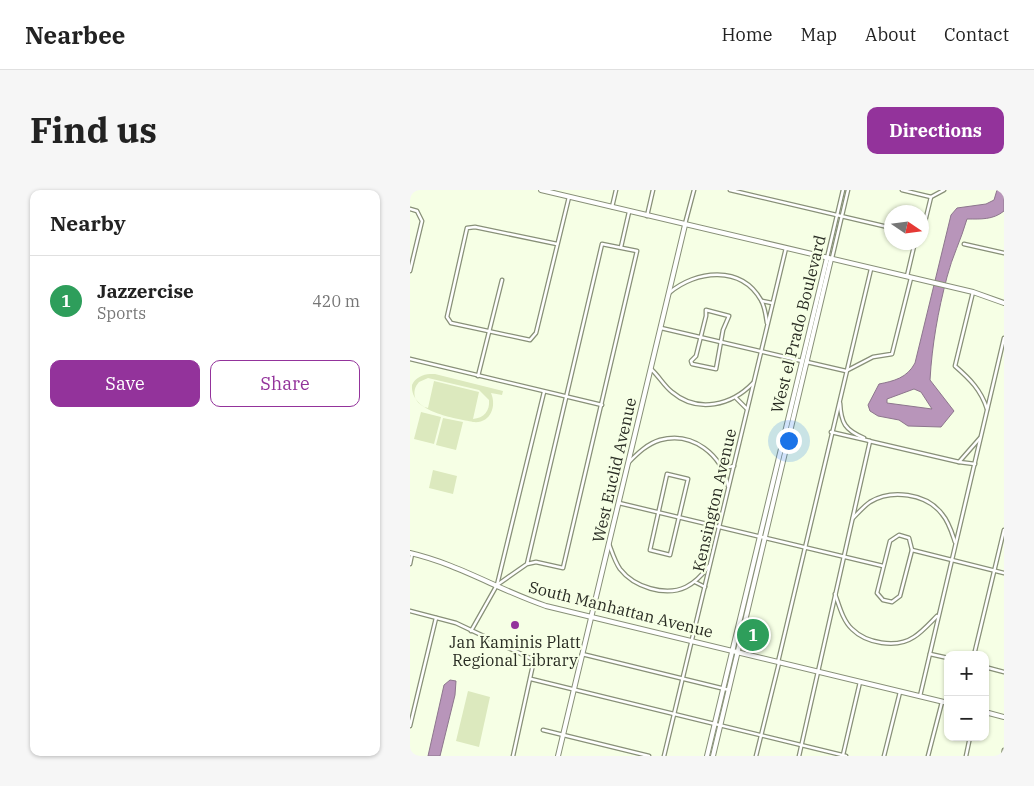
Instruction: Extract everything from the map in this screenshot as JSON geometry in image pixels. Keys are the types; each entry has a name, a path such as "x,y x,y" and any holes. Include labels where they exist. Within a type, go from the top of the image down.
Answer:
{"street":[{"path":"541,190 972,292 1004,303"},
{"path":"612,207 616,190"},
{"path":"647,216 653,190"},
{"name":"West Euclid Avenue","path":"558,756 694,190"},
{"path":"730,190 884,226"},
{"name":"West el Prado Boulevard","path":"829,259 843,190"},
{"name":"West el Prado Boulevard","path":"707,756 736,632 750,585 829,259 848,190"},
{"path":"902,190 931,197 944,190"},
{"path":"557,244 475,227 467,228 447,317 451,323 530,340 536,333 557,244 568,197"},
{"path":"929,205 931,197"},
{"path":"410,209 417,211 421,215 422,221 410,270"},
{"path":"621,247 629,212"},
{"path":"496,585 527,564 536,562 564,568 637,252 602,244 527,564"},
{"path":"964,244 1004,253"},
{"name":"Kensington Avenue","path":"664,756 786,248"},
{"path":"660,328 846,371 873,357 892,354 914,250"},
{"path":"756,756 804,546 871,269"},
{"path":"669,293 679,285 698,276 716,275 748,286 762,301 768,324"},
{"path":"478,376 502,280"},
{"path":"972,292 955,366 971,380 982,396 987,411"},
{"path":"762,301 772,303"},
{"path":"706,310 730,316 724,326 716,369 692,364 691,361 696,356 701,337 706,310"},
{"path":"920,696 1004,338"},
{"path":"410,359 602,405"},
{"path":"651,368 673,393 691,401 714,405 736,398 754,382"},
{"path":"471,630 496,585 544,392"},
{"path":"736,398 747,409"},
{"path":"839,399 841,420 853,434 870,441"},
{"path":"831,432 974,464"},
{"path":"959,462 981,437"},
{"path":"628,462 650,444 670,439 703,447 711,452 723,468 728,488"},
{"path":"799,756 870,441"},
{"path":"723,468 734,466"},
{"path":"667,474 688,479 679,517 670,555 650,550 667,474"},
{"path":"852,519 869,502 890,493 918,498 942,513 951,529 955,544"},
{"path":"619,502 884,566"},
{"path":"975,651 1004,530"},
{"path":"899,535 909,538 912,550 900,596 892,602 883,600 877,592 890,541 899,535"},
{"path":"609,543 618,567 638,583 669,590 686,587 695,582 710,565"},
{"path":"912,550 1004,572"},
{"path":"410,564 411,553"},
{"name":"South Manhattan Avenue","path":"411,553 445,562 538,603 942,702"},
{"path":"695,582 705,587"},
{"name":"West el Prado Boulevard","path":"713,756 734,671 750,585"},
{"path":"835,592 839,607 851,629 868,640 889,644 913,638 938,615"},
{"path":"410,611 456,623 511,651 528,655 535,664 513,756"},
{"path":"410,726 436,618"},
{"path":"736,632 742,633"},
{"path":"929,653 944,657"},
{"path":"582,654 729,690"},
{"path":"989,668 1004,672"},
{"path":"728,670 734,671"},
{"path":"531,679 844,756 860,682"},
{"path":"884,756 900,692"},
{"path":"928,756 942,702"},
{"path":"989,713 1004,715"},
{"path":"543,730 649,756"},
{"path":"966,756 969,741"},
{"path":"1003,756 1004,750"}],"green space":[{"path":"427,374 435,374 503,391 502,395 491,393 493,404 491,413 479,422 446,416 424,407 428,408 434,381 479,392 473,419 486,413 489,400 479,390 428,378 419,382 416,386 415,397 413,394 413,383 417,378"},
{"path":"421,412 441,417 434,444 414,439"},
{"path":"443,418 463,422 456,450 436,445"},
{"path":"433,470 457,476 453,494 429,488"},
{"path":"468,691 490,697 479,747 456,741"}],"shaded area":[{"path":"997,190 1004,190 1004,211 1000,214 982,219 967,219 949,270 938,315 930,380 954,411 941,427 908,426 899,420 878,416 870,411 868,405 879,384 895,380 904,375 915,363 951,215 957,208 986,204 994,200","holes":["914,389 921,392 932,409 887,403 887,399"]},
{"path":"450,680 456,681 455,695 440,756 428,756 444,685"}],"place":[{"name":"Jan Kaminis Platt Regional Library","path":"515,625"},
{"name":"Jazzercise","path":"753,635"}]}
